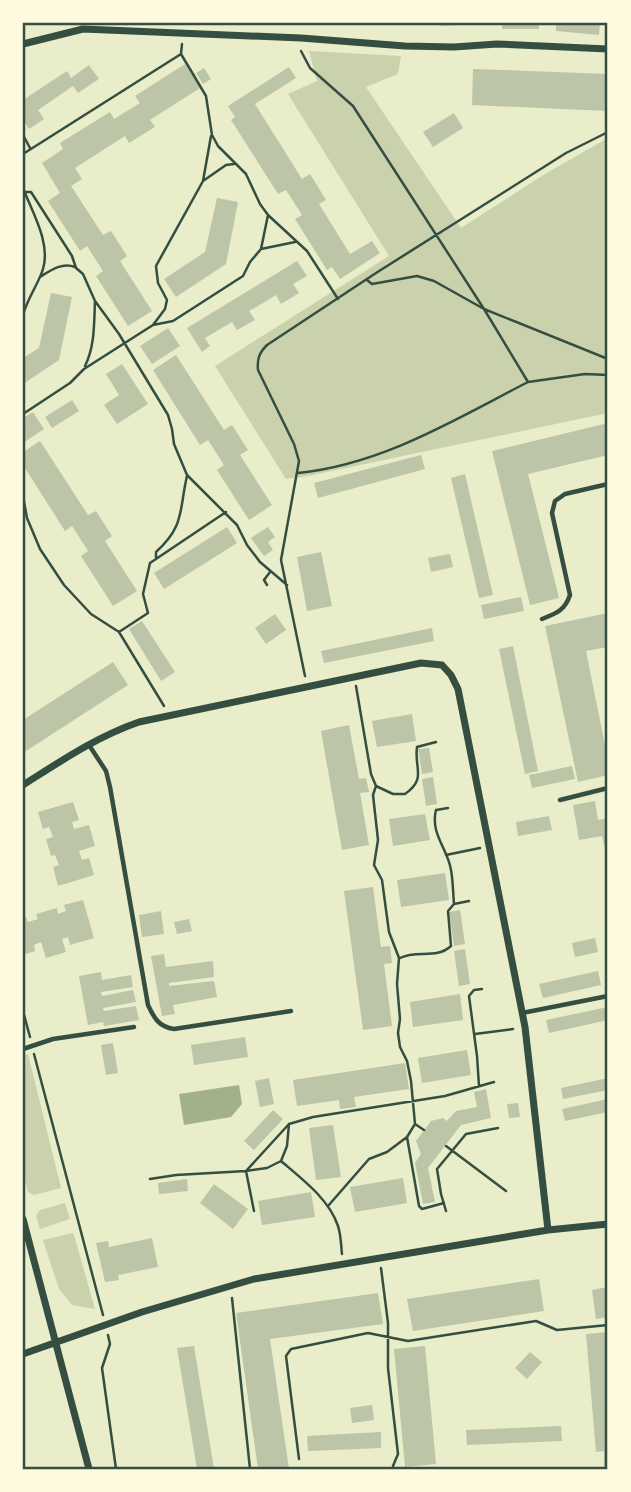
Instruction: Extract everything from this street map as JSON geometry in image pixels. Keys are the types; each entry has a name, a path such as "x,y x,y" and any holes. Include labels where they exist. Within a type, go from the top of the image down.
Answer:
{"street":[{"path":"23,44 104,26 187,34 301,38 405,46 497,44 608,49"},
{"path":"23,785 88,743 139,722 354,676 432,663 442,666 451,675 460,696 525,1027 548,1230"},
{"path":"23,1219 89,1469"},
{"path":"23,1354 231,1285 379,1257 608,1223"}],"lane":[{"path":"542,619 556,614 566,606 570,595 552,513 555,501 565,494 608,484"},
{"path":"88,743 106,771 110,787 148,1005 154,1019 164,1028 174,1029 291,1011"},
{"path":"560,800 608,788"},
{"path":"522,1013 608,996"},
{"path":"23,1049 52,1039 134,1027"}],"path":[{"path":"153,325 167,300 158,283 156,266 203,181 212,135 206,96 181,54 180,48 187,34"},
{"path":"301,38 301,52 305,61 353,106 438,236 528,382"},
{"path":"23,154 181,54"},
{"path":"307,686 281,560 299,461 294,444 258,370 257,359 267,345 366,280 566,153 608,132"},
{"path":"23,135 30,148"},
{"path":"212,135 218,146 246,174 268,215 307,251 338,299"},
{"path":"203,181 226,165 234,163"},
{"path":"23,315 46,257 24,190 31,191 65,244 76,268"},
{"path":"23,414 70,383 84,369 153,325 173,321 243,276 261,249 268,215"},
{"path":"261,249 295,242"},
{"path":"40,276 68,264 83,274 95,301 168,415 174,444 187,475 226,512 237,525 247,545 270,572 287,585"},
{"path":"366,280 372,284 417,276 428,279 484,309 608,359"},
{"path":"84,369 93,342 95,301"},
{"path":"23,302 25,307"},
{"path":"298,473 361,462 403,446 528,382 585,374 608,375"},
{"path":"156,558 156,552 168,541 179,523 187,475"},
{"path":"23,496 27,518 40,549 64,585 91,614 119,632 170,715"},
{"path":"119,632 148,613 143,594 150,563 226,512"},
{"path":"267,585 264,580 270,572"},
{"path":"328,1206 369,1159 387,1152 407,1137 415,1125 407,1061 400,1047 398,1033 399,958 389,932 382,880 374,865 378,839 373,795 376,786 371,774 354,676"},
{"path":"376,786 393,794 405,794 420,777 417,747 436,742"},
{"path":"447,808 436,810 435,817 441,847 451,867 454,904"},
{"path":"446,855 490,846"},
{"path":"399,958 410,953 432,954 449,949 448,911 454,904 469,901"},
{"path":"479,1086 470,993 482,989"},
{"path":"23,1010 110,1344 102,1368 116,1469"},
{"path":"475,1034 525,1027"},
{"path":"246,1171 289,1124 445,1096 494,1082"},
{"path":"150,1179 267,1168 281,1161 287,1146 289,1124"},
{"path":"415,1125 424,1130"},
{"path":"446,1212 438,1169 466,1135 498,1128"},
{"path":"407,1137 419,1206 422,1209 444,1203"},
{"path":"446,1146 506,1191"},
{"path":"281,1161 328,1206 339,1227 344,1264"},
{"path":"246,1171 254,1211"},
{"path":"379,1257 388,1322 387,1337 398,1454 393,1466"},
{"path":"231,1285 250,1469"},
{"path":"299,1459 286,1356 291,1349 368,1333 408,1340 536,1321 557,1330 608,1325"}],"shaded area":[{"path":"309,51 401,56 398,74 366,87 461,228 545,174 608,138 608,413 286,479 215,366 389,256 288,94 317,81"},
{"path":"28,1054 61,1188 34,1195 28,1192 23,1173 23,1056"},
{"path":"239,1085 242,1104 231,1117 184,1125 179,1094"},
{"path":"65,1203 70,1219 40,1229 36,1216 40,1210"},
{"path":"73,1233 95,1309 72,1305 59,1289 43,1240"}],"building":[{"path":"440,23 459,23 459,25 441,26"},
{"path":"502,23 539,23 539,29 502,29"},
{"path":"556,23 600,23 599,35 556,31"},
{"path":"185,64 200,88 150,120 155,127 129,143 125,136 75,168 82,179 71,186 103,235 111,231 127,256 120,261 152,311 128,326 96,276 103,271 87,246 80,251 48,201 60,193 42,163 63,149 60,143 110,112 114,119 140,103 135,96"},
{"path":"89,65 99,79 78,93 73,86 38,110 44,119 29,129 23,120 23,100 67,71 71,78"},
{"path":"289,67 296,78 255,104 302,179 310,174 326,200 319,204 350,254 372,241 380,253 340,279 332,267 327,270 295,219 302,215 286,190 278,194 231,120 235,117 228,106"},
{"path":"204,68 211,79 203,84 196,73"},
{"path":"473,69 608,74 608,111 472,105"},
{"path":"454,113 463,128 433,147 423,132"},
{"path":"217,198 238,202 226,264 176,297 164,279 205,252"},
{"path":"297,261 307,276 293,284 299,293 281,304 276,295 249,311 255,320 237,330 232,322 205,338 210,346 202,352 187,328"},
{"path":"51,293 72,297 59,360 23,384 23,358 39,348"},
{"path":"168,328 180,346 152,364 140,346"},
{"path":"176,355 224,430 232,425 248,450 240,455 272,505 249,520 217,470 224,465 208,440 200,445 153,370"},
{"path":"122,364 148,404 117,424 104,405 119,395 106,374"},
{"path":"72,400 79,411 52,428 45,417"},
{"path":"33,412 44,429 23,443 23,418"},
{"path":"608,423 608,455 528,474 559,598 530,605 492,451"},
{"path":"40,441 88,515 96,511 112,536 105,541 137,591 113,606 81,556 88,551 72,526 65,531 23,465 23,452"},
{"path":"421,455 425,469 318,498 314,483"},
{"path":"465,474 493,595 479,598 451,478"},
{"path":"227,527 237,543 164,589 154,573"},
{"path":"268,527 275,537 268,542 273,550 264,556 251,538"},
{"path":"321,552 332,606 307,611 297,557"},
{"path":"450,554 453,567 431,572 428,558"},
{"path":"521,597 524,611 484,619 481,605"},
{"path":"608,613 608,647 586,651 608,760 608,775 578,782 545,626"},
{"path":"275,614 286,630 266,644 255,628"},
{"path":"142,621 175,672 161,681 129,629"},
{"path":"432,628 434,641 324,663 321,651"},
{"path":"513,646 538,771 525,774 499,649"},
{"path":"113,662 128,685 23,753 23,720"},
{"path":"412,714 416,741 377,747 372,721"},
{"path":"349,725 359,779 366,778 369,792 360,793 369,845 342,850 321,731"},
{"path":"429,748 433,772 422,774 418,749"},
{"path":"572,766 575,779 532,788 529,775"},
{"path":"433,777 437,804 426,806 422,779"},
{"path":"595,801 598,820 608,818 608,863 602,836 579,840 573,805"},
{"path":"73,802 79,820 72,822 74,829 89,825 95,846 79,851 82,860 89,858 94,875 58,886 53,867 59,865 55,855 51,856 46,839 53,837 49,827 43,829 38,812"},
{"path":"425,814 430,840 393,846 389,819"},
{"path":"549,816 552,830 518,836 516,822"},
{"path":"445,873 449,900 401,907 397,880"},
{"path":"373,887 381,947 390,946 392,963 384,964 392,1026 363,1030 344,891"},
{"path":"83,900 94,938 70,945 68,937 62,939 66,952 46,958 41,942 34,945 35,951 23,955 23,918 26,917 28,922 38,919 36,914 57,908 58,914 66,911 64,905"},
{"path":"460,910 465,944 454,946 449,912"},
{"path":"161,911 164,934 142,937 139,915"},
{"path":"189,919 192,931 177,934 174,922"},
{"path":"595,938 598,952 575,957 572,943"},
{"path":"465,949 470,984 459,986 454,951"},
{"path":"164,954 166,967 213,961 214,977 169,983 169,986 214,981 217,997 173,1005 175,1014 162,1016 151,956"},
{"path":"598,971 601,985 543,998 539,984"},
{"path":"101,972 102,980 131,975 133,987 101,992 102,996 133,990 136,1002 103,1008 104,1011 136,1006 139,1020 104,1026 103,1022 88,1025 79,976"},
{"path":"460,994 463,1020 413,1027 410,1002"},
{"path":"608,1007 608,1020 549,1033 546,1020"},
{"path":"245,1037 248,1057 194,1065 191,1045"},
{"path":"113,1043 118,1073 106,1075 101,1045"},
{"path":"467,1050 471,1075 422,1083 418,1058"},
{"path":"405,1063 409,1089 354,1097 356,1107 340,1109 339,1100 297,1106 293,1080"},
{"path":"269,1078 274,1104 260,1107 255,1081"},
{"path":"608,1078 608,1090 563,1099 561,1088"},
{"path":"486,1089 491,1118 461,1125 428,1168 435,1202 423,1204 415,1163 421,1154 416,1141 431,1121 443,1118 447,1121 456,1111 477,1107 474,1092"},
{"path":"608,1099 608,1112 565,1121 562,1109"},
{"path":"518,1103 520,1117 509,1118 507,1104"},
{"path":"273,1110 283,1119 254,1150 244,1141"},
{"path":"333,1125 341,1177 316,1180 309,1128"},
{"path":"403,1178 407,1203 355,1212 350,1187"},
{"path":"187,1179 188,1191 159,1194 158,1183"},
{"path":"214,1184 248,1209 233,1229 200,1203"},
{"path":"311,1192 315,1217 262,1225 258,1201"},
{"path":"152,1238 158,1267 118,1275 119,1280 105,1282 96,1243 108,1241 109,1247"},
{"path":"539,1279 544,1311 413,1331 407,1299"},
{"path":"608,1287 608,1317 596,1319 592,1290"},
{"path":"378,1293 383,1324 270,1339 289,1469 258,1469 236,1313"},
{"path":"608,1332 608,1469 604,1469 604,1451 596,1452 586,1334"},
{"path":"194,1346 214,1469 197,1469 177,1348"},
{"path":"425,1346 436,1464 405,1467 394,1349"},
{"path":"530,1352 542,1362 527,1379 515,1368"},
{"path":"372,1405 374,1420 352,1423 350,1408"},
{"path":"561,1426 562,1441 467,1445 466,1430"},
{"path":"381,1432 381,1448 308,1451 307,1436"}]}
